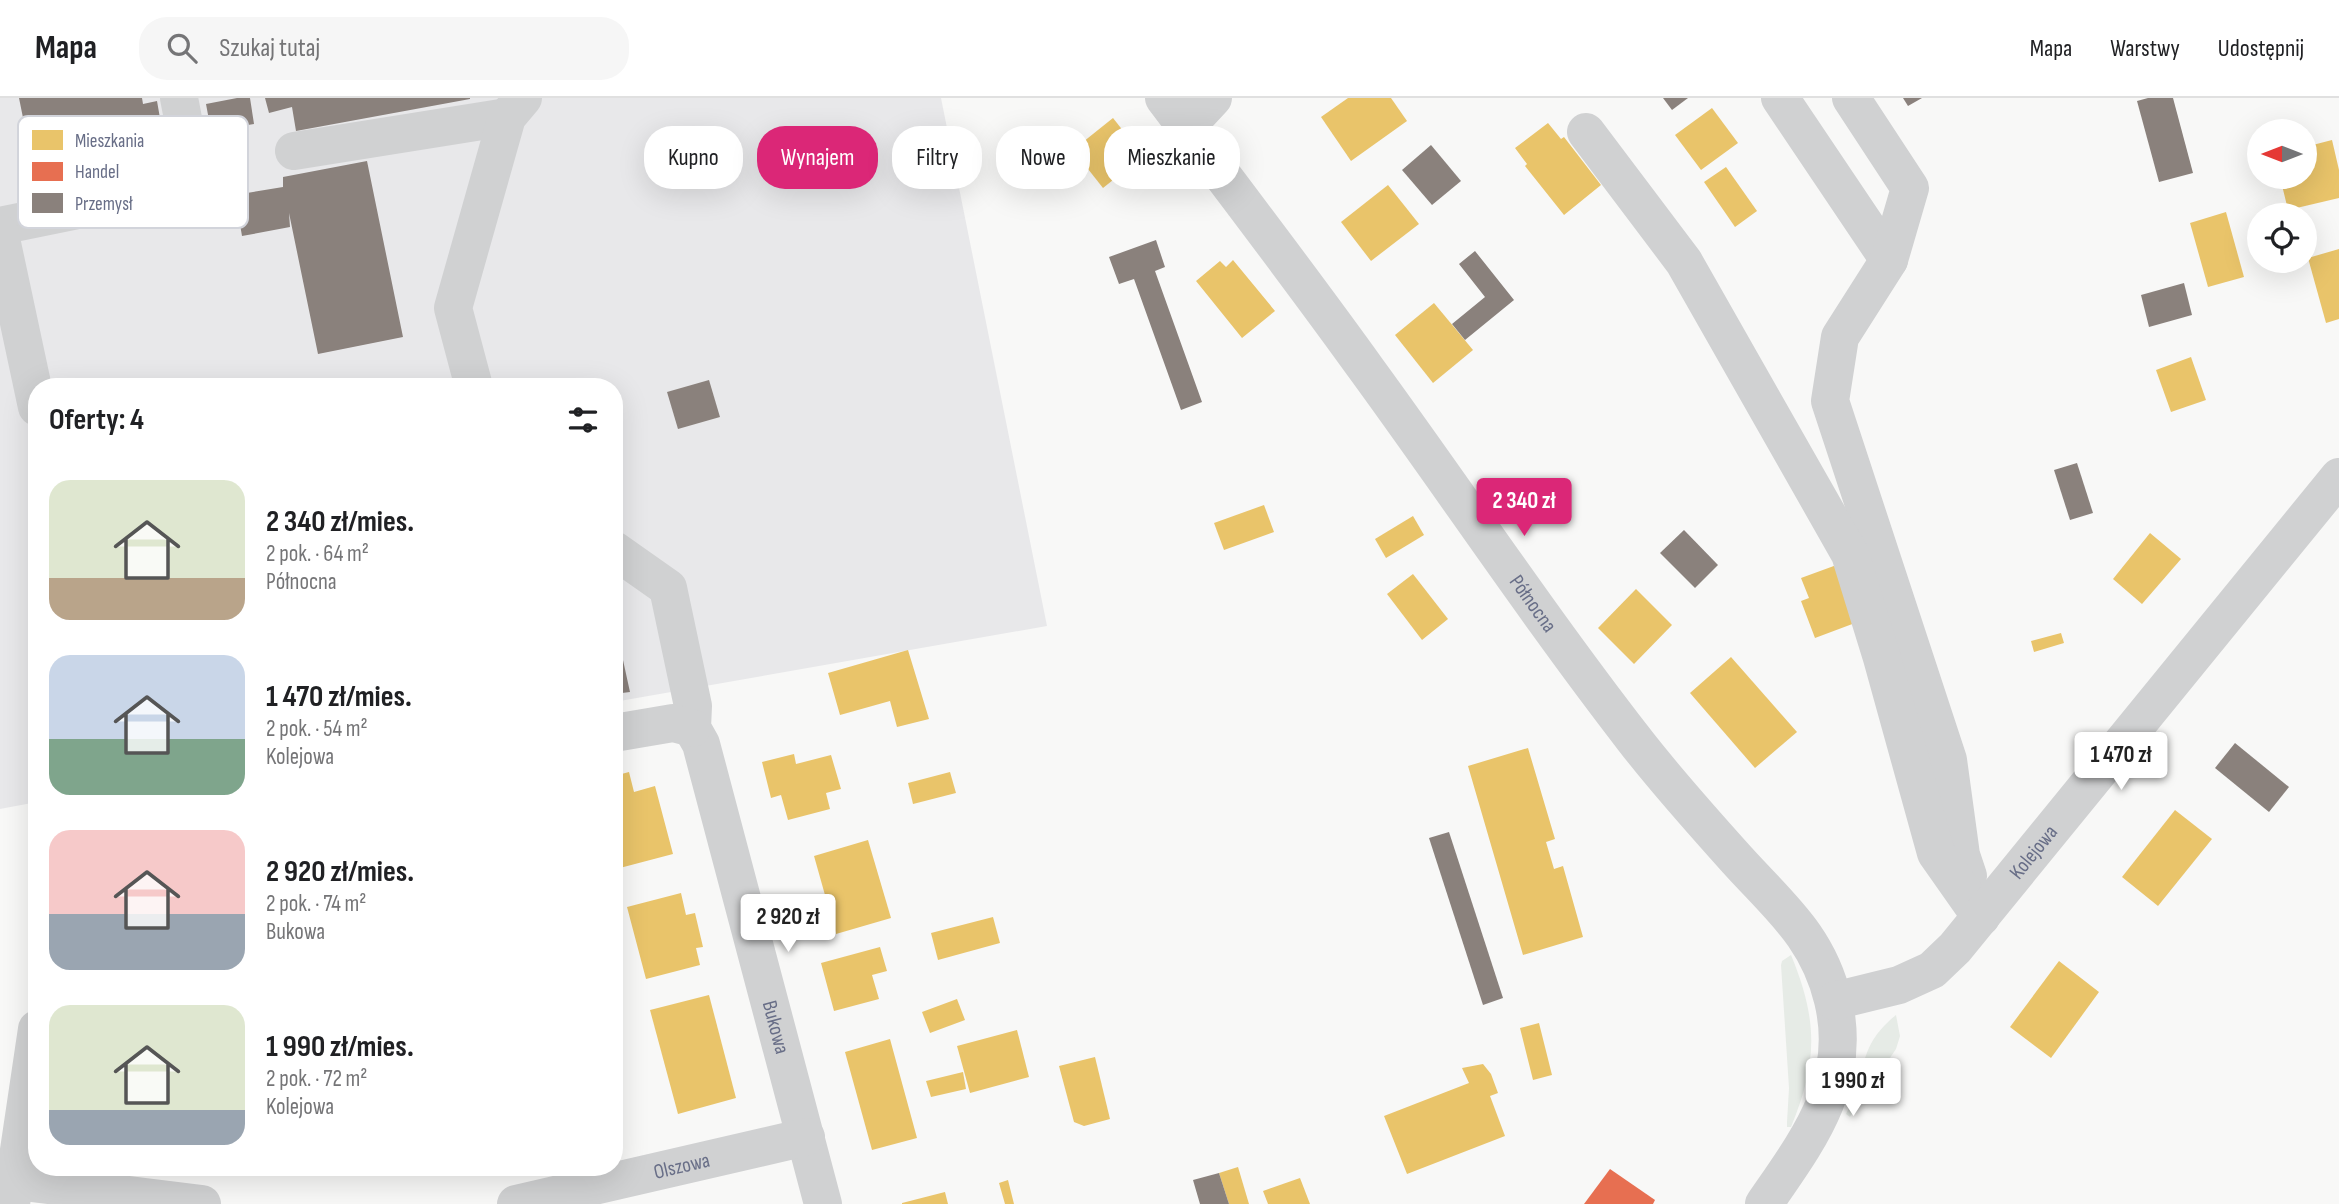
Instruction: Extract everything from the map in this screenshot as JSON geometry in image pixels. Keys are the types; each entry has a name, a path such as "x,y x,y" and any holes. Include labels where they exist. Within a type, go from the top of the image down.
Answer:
{"street":[{"path":"179,98 182,116"},
{"path":"1175,113 1213,98"},
{"path":"1780,98 1889,260"},
{"path":"1851,98 1910,188 1889,260 1840,337 1830,401 1948,760 1961,855 1981,917"},
{"path":"294,151 514,107 453,308 472,378"},
{"name":"Północna","path":"1175,113 1295,271 1556,635 1635,740 1698,816 1805,934 1822,965 1834,1001"},
{"path":"1586,132 1684,262 1850,554 1882,657 1936,853 1981,917"},
{"path":"0,226 18,222"},
{"path":"0,234 31,378"},
{"name":"Kolejowa","path":"1834,1001 1899,985 1932,970 1955,948 2339,477"},
{"name":"Bukowa","path":"623,556 668,588 693,706 692,728 701,744 823,1204"},
{"path":"623,731 673,723 692,728"},
{"path":"1763,1204 1808,1140 1825,1106 1835,1073 1837,1036 1834,1001"},
{"path":"28,1080 9,1188 202,1204"},
{"name":"Olszowa","path":"516,1204 806,1137"}],"shaded area":[{"path":"0,98 941,98 947,126 892,126 892,189 959,189 1047,626 623,700 623,378 28,378 28,804 0,809"},
{"path":"1791,955 1806,1000 1811,1041 1810,1061 1800,1104 1791,1127 1787,1127 1789,1088 1781,965 1782,961"},
{"path":"1896,1015 1900,1036 1896,1049 1850,1117 1846,1114 1868,1051 1883,1027"}],"building: Mieszkania":[{"path":"1348,98 1391,98 1407,121 1351,161 1321,117"},
{"path":"1712,108 1738,143 1701,170 1675,135"},
{"path":"1113,118 1119,126 1104,126 1103,188 1090,172 1090,136"},
{"path":"1548,123 1561,139 1564,137 1601,185 1564,215 1525,166 1527,164 1515,148"},
{"path":"2332,140 2339,170 2339,198 2317,203 2286,203 2283,189 2317,189 2317,144"},
{"path":"1726,167 1757,211 1735,227 1704,182"},
{"path":"1388,185 1419,224 1371,261 1341,222"},
{"path":"2226,212 2244,277 2208,287 2190,223"},
{"path":"2339,249 2339,319 2326,323 2312,273 2317,273 2317,255"},
{"path":"1233,260 1275,311 1242,338 1196,281 1220,261 1226,267"},
{"path":"1434,303 1473,350 1433,383 1395,335"},
{"path":"2191,357 2206,400 2171,412 2156,370"},
{"path":"1264,505 1274,532 1224,550 1214,523"},
{"path":"1413,516 1424,535 1386,558 1375,539"},
{"path":"2150,533 2181,559 2142,604 2113,579"},
{"path":"1842,563 1863,620 1815,638 1801,601 1809,598 1801,578"},
{"path":"1413,574 1448,619 1422,640 1387,594"},
{"path":"1636,589 1672,625 1634,664 1598,628"},
{"path":"2061,633 2064,643 2034,652 2031,641"},
{"path":"908,650 929,719 897,727 890,701 840,715 828,673"},
{"path":"1731,657 1797,732 1755,768 1690,693"},
{"path":"1528,748 1555,839 1546,842 1554,869 1563,866 1583,937 1523,955 1468,766"},
{"path":"794,754 796,764 831,755 841,789 826,793 830,809 788,820 781,795 771,798 762,762"},
{"path":"629,772 634,792 655,786 673,854 623,867 623,774"},
{"path":"950,772 956,793 913,804 908,783"},
{"path":"2175,810 2212,839 2158,906 2122,877"},
{"path":"868,840 891,918 836,934 814,856"},
{"path":"681,893 686,915 695,913 703,947 696,948 700,965 646,979 627,907"},
{"path":"993,917 1000,943 938,960 931,933"},
{"path":"880,947 887,971 872,975 879,999 834,1011 821,963"},
{"path":"2059,961 2099,992 2051,1058 2010,1027"},
{"path":"709,995 736,1098 678,1114 650,1010"},
{"path":"957,999 965,1020 930,1033 922,1012"},
{"path":"1539,1023 1552,1075 1533,1080 1520,1028"},
{"path":"1017,1030 1029,1077 970,1093 957,1046"},
{"path":"890,1039 917,1138 872,1150 845,1052"},
{"path":"1095,1057 1110,1119 1084,1126 1074,1122 1059,1066"},
{"path":"1483,1064 1491,1074 1498,1093 1490,1096 1505,1136 1407,1174 1384,1116 1469,1083 1462,1068"},
{"path":"963,1072 966,1089 931,1097 926,1081"},
{"path":"1238,1167 1249,1204 1229,1204 1219,1173"},
{"path":"1300,1178 1310,1204 1268,1204 1263,1191"},
{"path":"1008,1180 1014,1204 1005,1204 999,1183"},
{"path":"945,1192 948,1204 902,1204 902,1203"}],"building: Handel":[{"path":"1610,1169 1655,1200 1653,1204 1584,1204"}],"building: Przemysł":[{"path":"19,98 142,98 143,104 157,101 160,116 23,116"},
{"path":"250,98 254,124 248,125 248,116 208,116 206,104"},
{"path":"265,98 470,99 296,131 292,107 269,113"},
{"path":"1663,98 1688,98 1672,110"},
{"path":"1903,98 1922,98 1908,106"},
{"path":"2173,98 2193,173 2159,182 2137,101"},
{"path":"1431,145 1461,181 1432,205 1402,170"},
{"path":"367,161 403,337 318,354 289,213 290,227 242,236 241,228 248,228 248,193 283,187 283,177"},
{"path":"1156,240 1165,267 1155,271 1202,402 1181,410 1134,279 1119,284 1109,257"},
{"path":"1475,251 1514,300 1465,340 1452,324 1485,297 1459,264"},
{"path":"2184,283 2192,315 2149,327 2141,295"},
{"path":"709,380 720,417 678,429 667,392"},
{"path":"2077,463 2093,513 2070,520 2054,470"},
{"path":"1684,530 1718,565 1695,588 1660,553"},
{"path":"623,660 630,692 623,693"},
{"path":"2235,743 2289,787 2269,812 2215,768"},
{"path":"1449,832 1503,998 1483,1005 1429,838"},
{"path":"1219,1173 1229,1204 1200,1204 1193,1180"}]}
